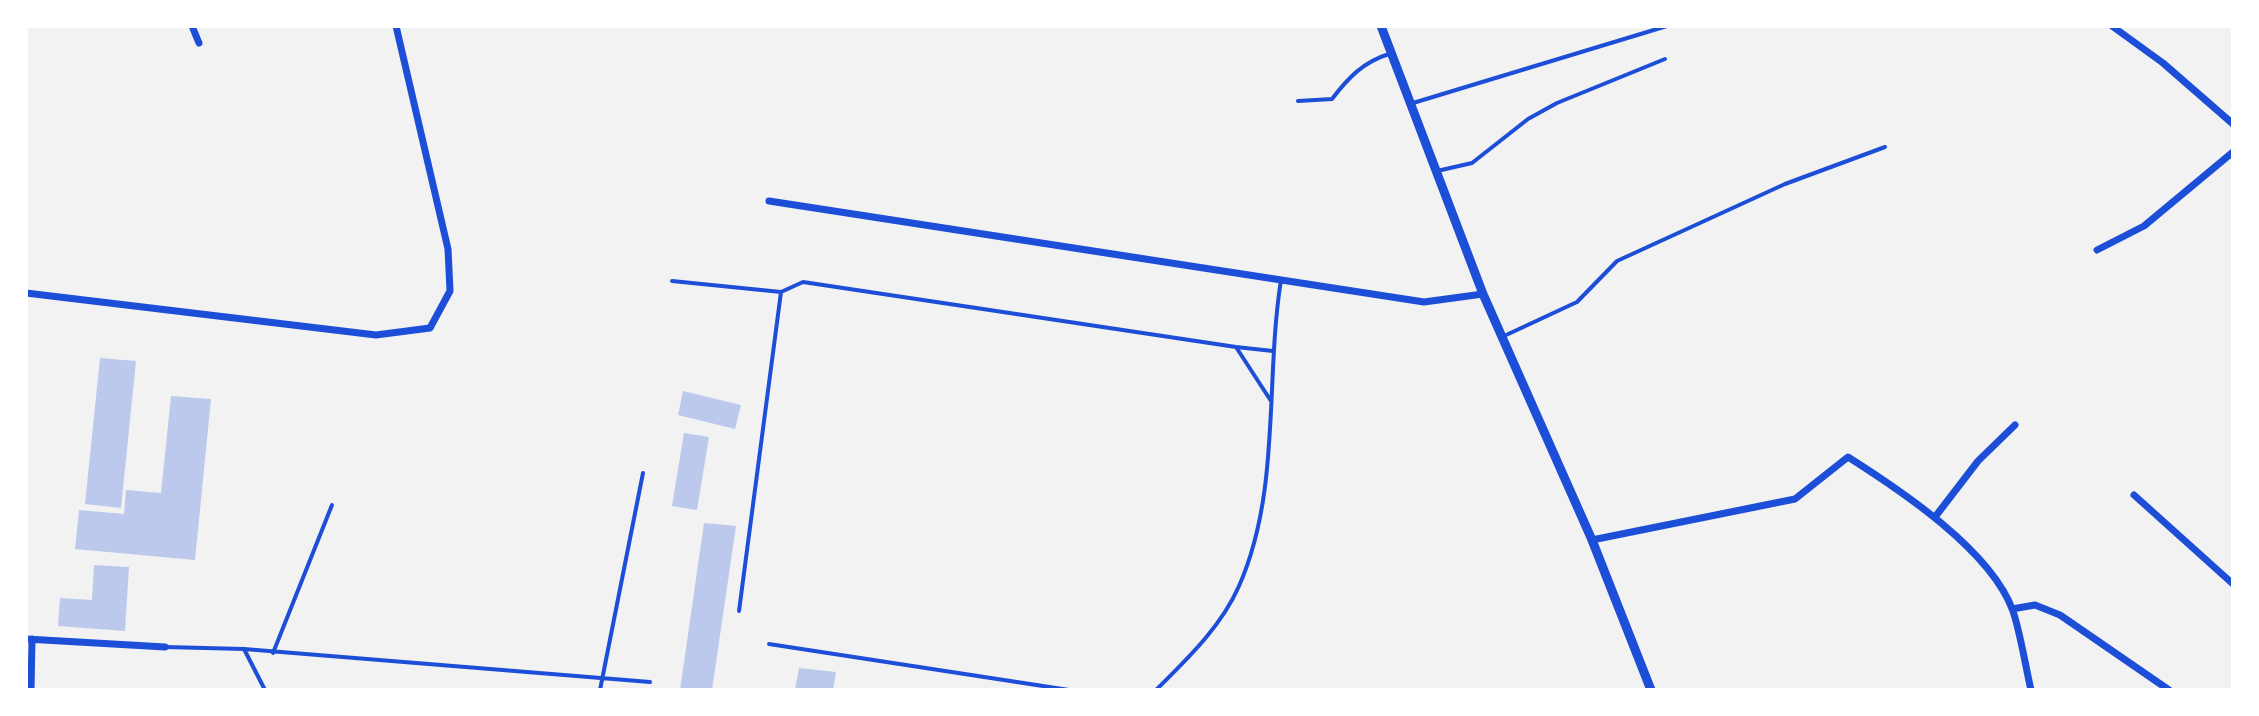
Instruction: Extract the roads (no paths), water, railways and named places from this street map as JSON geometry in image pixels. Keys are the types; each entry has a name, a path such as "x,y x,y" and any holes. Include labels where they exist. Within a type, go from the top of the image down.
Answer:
{"street":[{"path":"192,26 199,43"},
{"path":"26,293 376,335 430,328 450,291 448,249 396,26"},
{"path":"1381,26 1483,294 1592,540 1651,690"},
{"path":"2112,26 2163,63 2233,124"},
{"path":"2097,250 2144,226 2233,152"},
{"path":"769,201 1424,302 1483,294"},
{"path":"1935,517 1978,461 2015,425"},
{"path":"1592,540 1795,499 1848,457 1906,493 1954,533 2012,609 2031,690"},
{"path":"2134,495 2233,584"},
{"path":"2012,609 2035,605 2060,615 2169,690"},
{"path":"31,690 29,639 165,647"}],"lane":[{"path":"1410,104 1667,26"},
{"path":"1298,101 1332,99 1348,78 1370,60 1391,53"},
{"path":"1436,172 1472,163 1528,119 1557,103 1665,59"},
{"path":"1502,337 1577,302 1617,261 1785,184 1885,147"},
{"path":"1156,690 1204,641 1238,587 1259,527 1281,280"},
{"path":"672,281 781,292 803,282 1273,351"},
{"path":"739,611 781,292"},
{"path":"1236,347 1271,401"},
{"path":"600,690 643,473"},
{"path":"273,653 332,505"},
{"path":"769,644 1069,690"},
{"path":"165,647 244,649 650,682"},
{"path":"244,649 265,690"}]}
